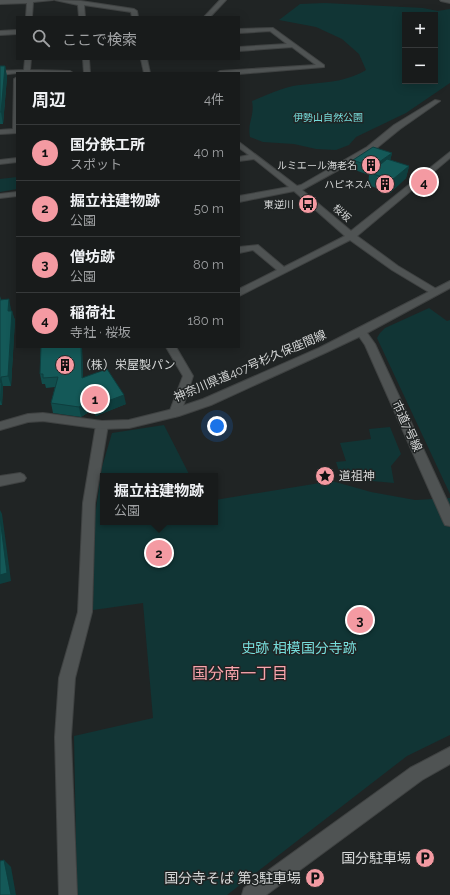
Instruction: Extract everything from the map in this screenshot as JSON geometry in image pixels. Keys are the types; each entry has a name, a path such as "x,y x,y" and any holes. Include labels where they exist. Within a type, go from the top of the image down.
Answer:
{"street":[{"path":"0,2 50,0"},
{"path":"58,0 134,11 135,16"},
{"path":"208,16 223,0"},
{"path":"443,0 450,1"},
{"path":"29,16 30,1"},
{"path":"81,3 82,16"},
{"path":"235,72 322,66 271,29 240,31"},
{"path":"0,33 16,32"},
{"path":"240,49 293,45"},
{"path":"27,72 28,60"},
{"path":"86,60 87,72"},
{"path":"144,60 147,72"},
{"path":"0,74 16,73"},
{"path":"240,199 303,187 370,149 437,101"},
{"path":"0,132 16,131"},
{"name":"桜坂","path":"240,145 296,189 351,236 394,268 435,292"},
{"path":"240,292 351,236 450,154"},
{"path":"240,159 255,156"},
{"path":"0,162 16,160"},
{"path":"0,196 16,194"},
{"path":"240,250 255,247 282,270"},
{"name":"神奈川県道407号杉久保座間線","path":"0,426 28,418 43,417 102,425 130,424 175,413 223,395 361,332 450,284"},
{"name":"市道7号線","path":"361,332 370,344 450,521"},
{"path":"172,348 188,376 175,413"},
{"path":"68,895 63,737 67,678 85,612 89,503 102,425"},
{"path":"0,481 20,478"},
{"path":"251,895 416,774 450,755"}],"green space":[{"name":"伊勢山自然公園","path":"325,3 423,8 438,11 450,9 450,83 406,113 356,137 349,145 336,150 316,149 294,144 263,142 250,137 249,128 253,111 252,101 288,87 331,82 349,78 366,70 359,54 342,39 316,27 279,20 300,4"},
{"path":"16,177 16,189 0,192 0,179"},
{"path":"429,308 447,321 450,320 450,494 377,338 385,328"},
{"name":"史跡 相模国分寺跡","path":"164,425 188,473 101,473 112,433"},
{"path":"390,427 401,454 391,466 394,483 361,480 339,471 336,462 346,461 340,443 371,439 369,429"},
{"name":"史跡 相模国分寺跡","path":"100,481 100,525 218,525 218,500 332,481 371,492 415,500 450,498 450,735 407,756 227,895 77,895 74,736 153,718 143,603 93,610 95,516"}],"building":[{"path":"0,66 5,66 1,112 0,112"},
{"path":"373,147 392,153 372,167 353,160"},
{"path":"387,159 409,166 392,180 370,173"},
{"path":"9,299 8,311 12,311 8,376 1,377 0,383 0,300"},
{"path":"41,348 81,348 82,378 107,369 124,395 94,406 90,400 79,407 51,403 58,377 43,378 43,374 40,374"},
{"path":"0,518 7,573 0,575"},
{"path":"4,860 11,895 0,895 0,861"}],"place":[{"name":"ルミエール海老名","path":"371,165"},
{"name":"稲荷社","path":"424,182"},
{"name":"ハピネスA","path":"385,184"},
{"name":"東逆川","path":"308,204"},
{"name":"（株）栄屋製パン","path":"65,365"},
{"name":"国分鉄工所","path":"95,399"},
{"name":"道祖神","path":"325,476"},
{"name":"掘立柱建物跡","path":"159,553"},
{"name":"僧坊跡","path":"360,620"},
{"name":"国分駐車場","path":"425,858"},
{"name":"国分寺そば 第3駐車場","path":"315,878"}],"district":[{"name":"国分南一丁目","path":"240,673"}]}
